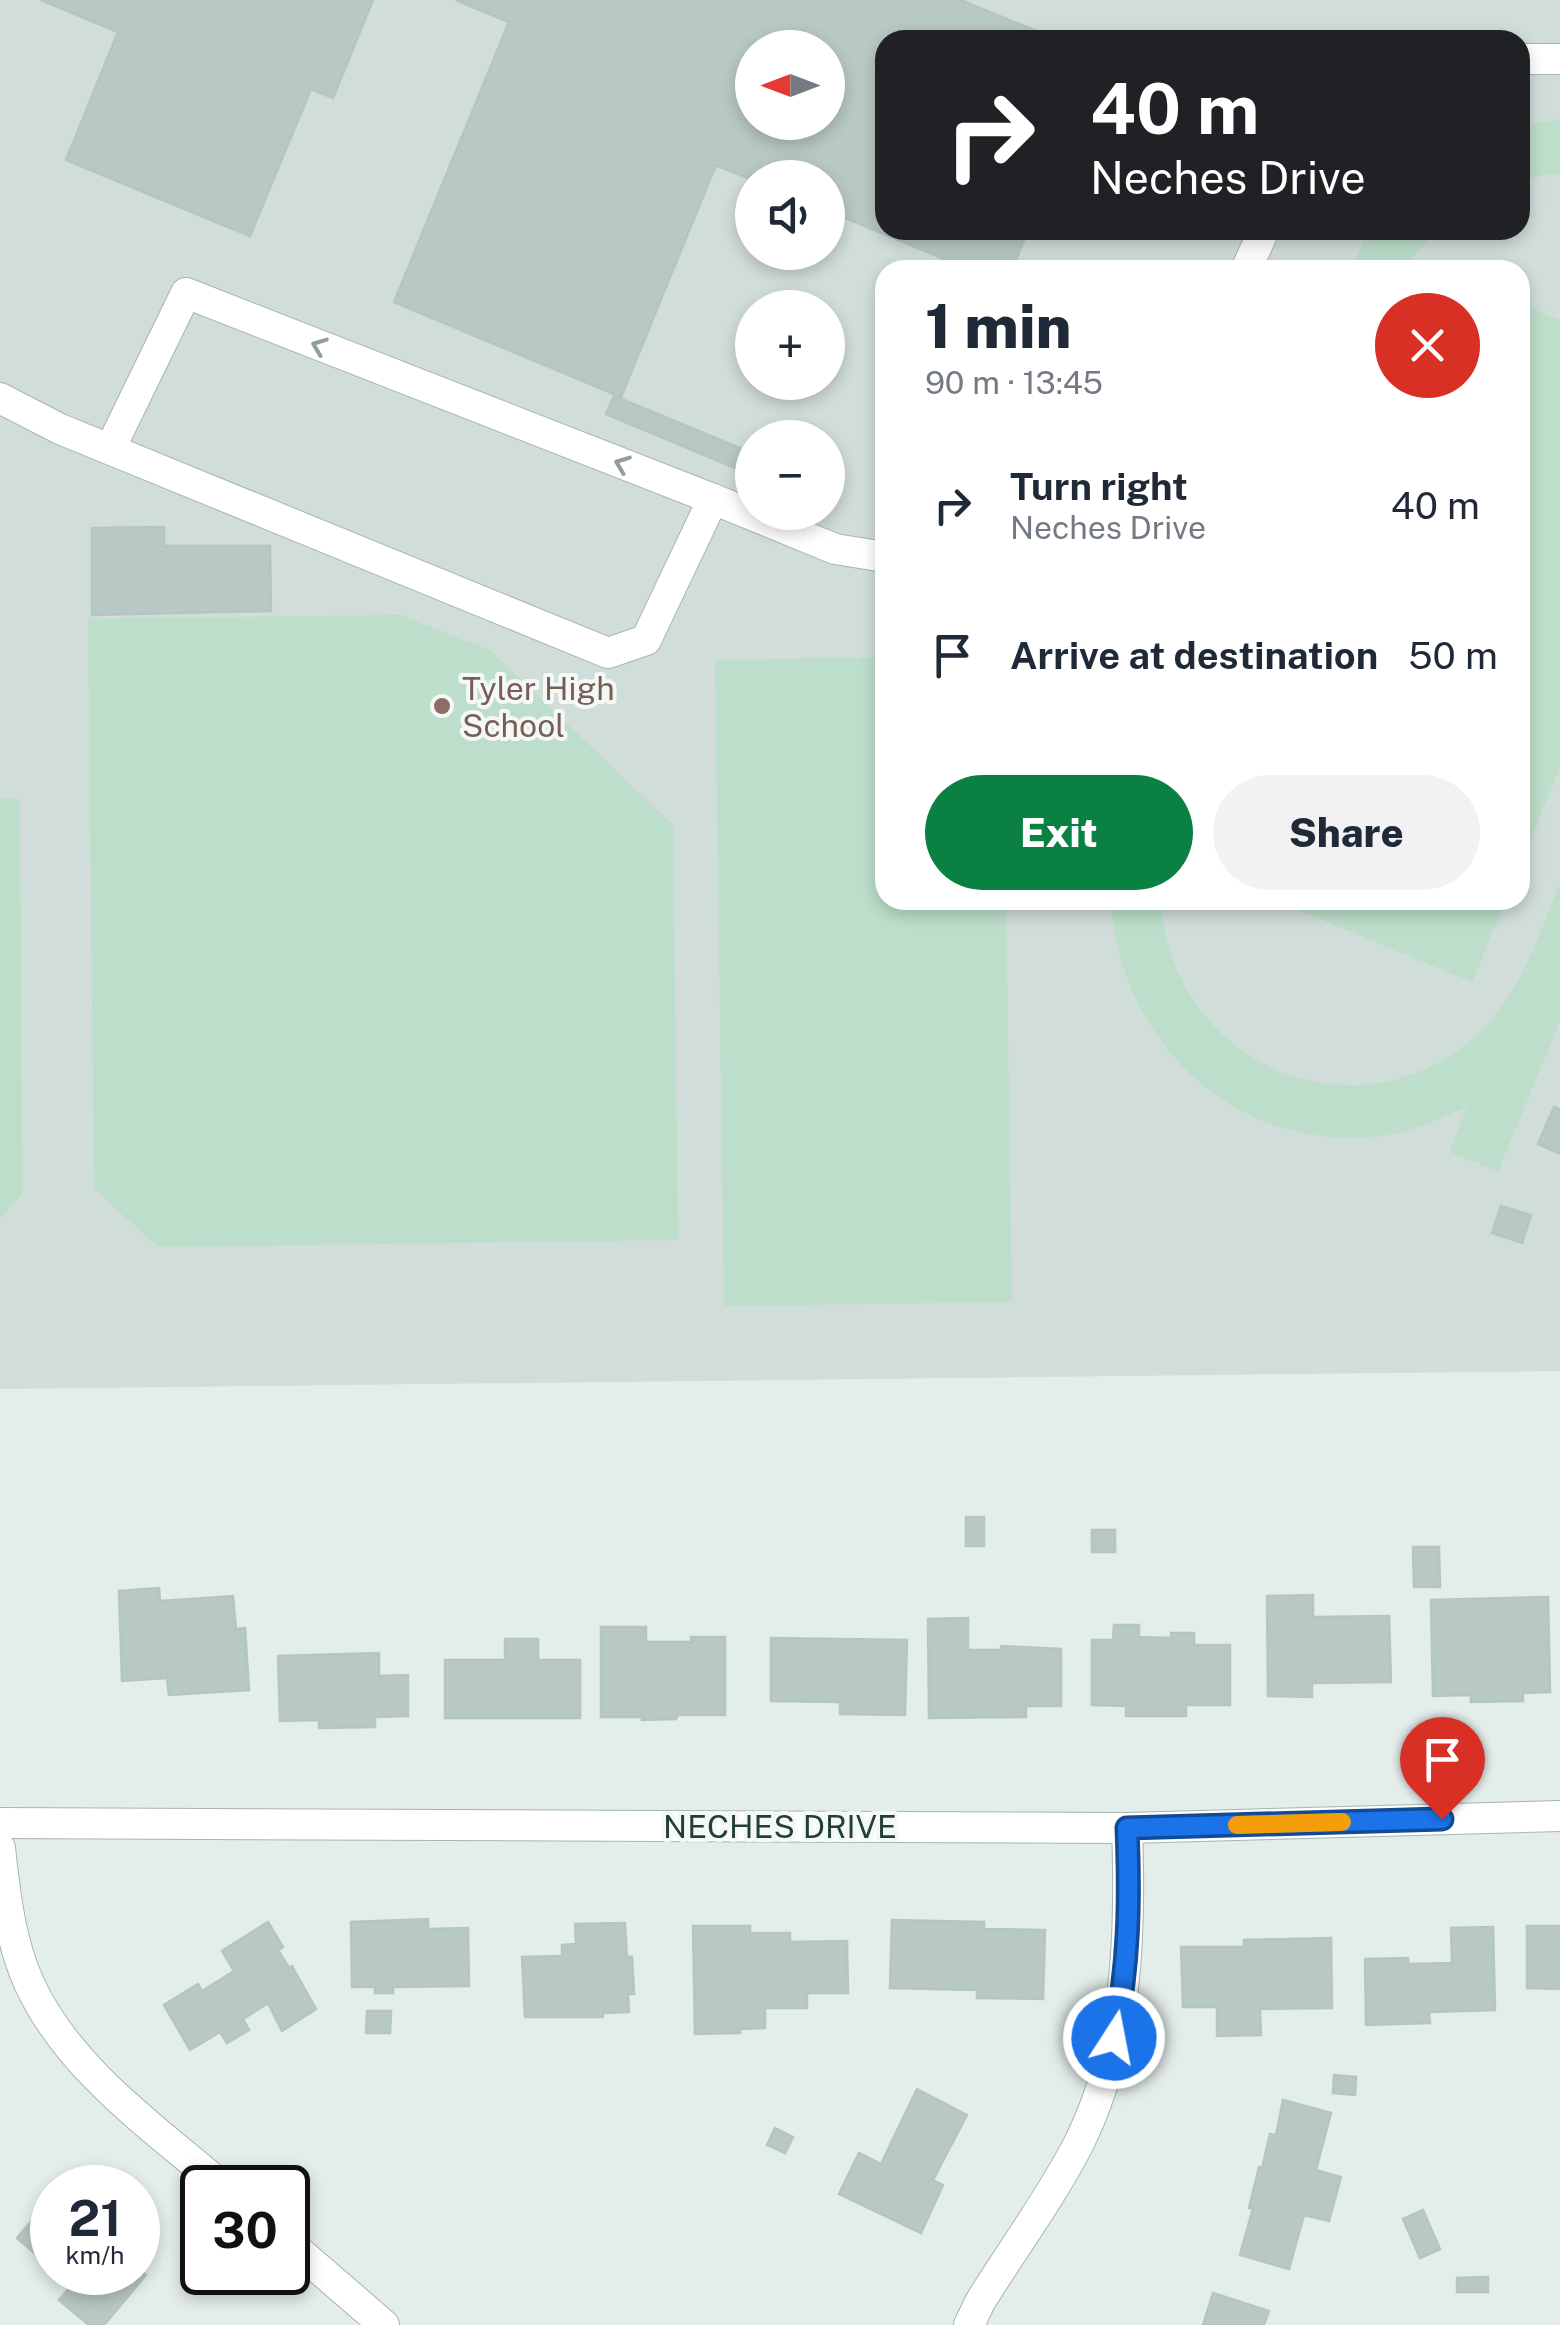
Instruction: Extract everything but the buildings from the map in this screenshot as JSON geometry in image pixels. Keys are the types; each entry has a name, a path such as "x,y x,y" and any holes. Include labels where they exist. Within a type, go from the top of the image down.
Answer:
{"street":[{"path":"1530,59 1560,59"},
{"path":"110,449 186,294 835,549 875,555"},
{"path":"0,398 110,449 608,652 646,640 713,499"},
{"name":"NECHES DRIVE","path":"0,1823 1127,1828 1560,1816"},
{"path":"970,2325 980,2302 1078,2144 1109,2066 1126,1982 1130,1905 1127,1828"},
{"path":"0,1848 6,1906 28,1982 62,2038 106,2086 197,2165"},
{"path":"310,2261 384,2325"}],"shaded area":[{"name":"Tyler High School","path":"0,0 1560,0 1560,1371 0,1389"}],"green space":[{"path":"1560,119 1560,173 1530,178 1530,124"},
{"path":"1365,240 1427,240 1412,260 1354,260"},
{"path":"1530,307 1560,320 1560,767 1530,840"},
{"path":"400,615 491,651 673,825 678,1240 158,1247 94,1189 88,619"},
{"path":"875,657 875,910 1006,910 1012,1302 724,1306 715,660"},
{"path":"0,797 20,800 22,1194 0,1218"},
{"path":"1560,884 1560,1021 1498,1171 1449,1152 1467,1107 1398,1133 1334,1137 1283,1128 1237,1109 1197,1080 1164,1044 1137,1001 1119,953 1112,910 1163,910 1171,955 1195,1003 1230,1041 1273,1068 1321,1083 1372,1084 1423,1070 1471,1040 1502,1006 1534,947"},
{"path":"1297,910 1502,910 1472,982"}],"slow traffic":[{"path":"1237,1825 1342,1822"}],"place":[{"name":"Tyler High School","path":"442,706"}],"route":[{"path":"1114,2038 1126,1982 1130,1905 1127,1828 1442,1819"}]}
